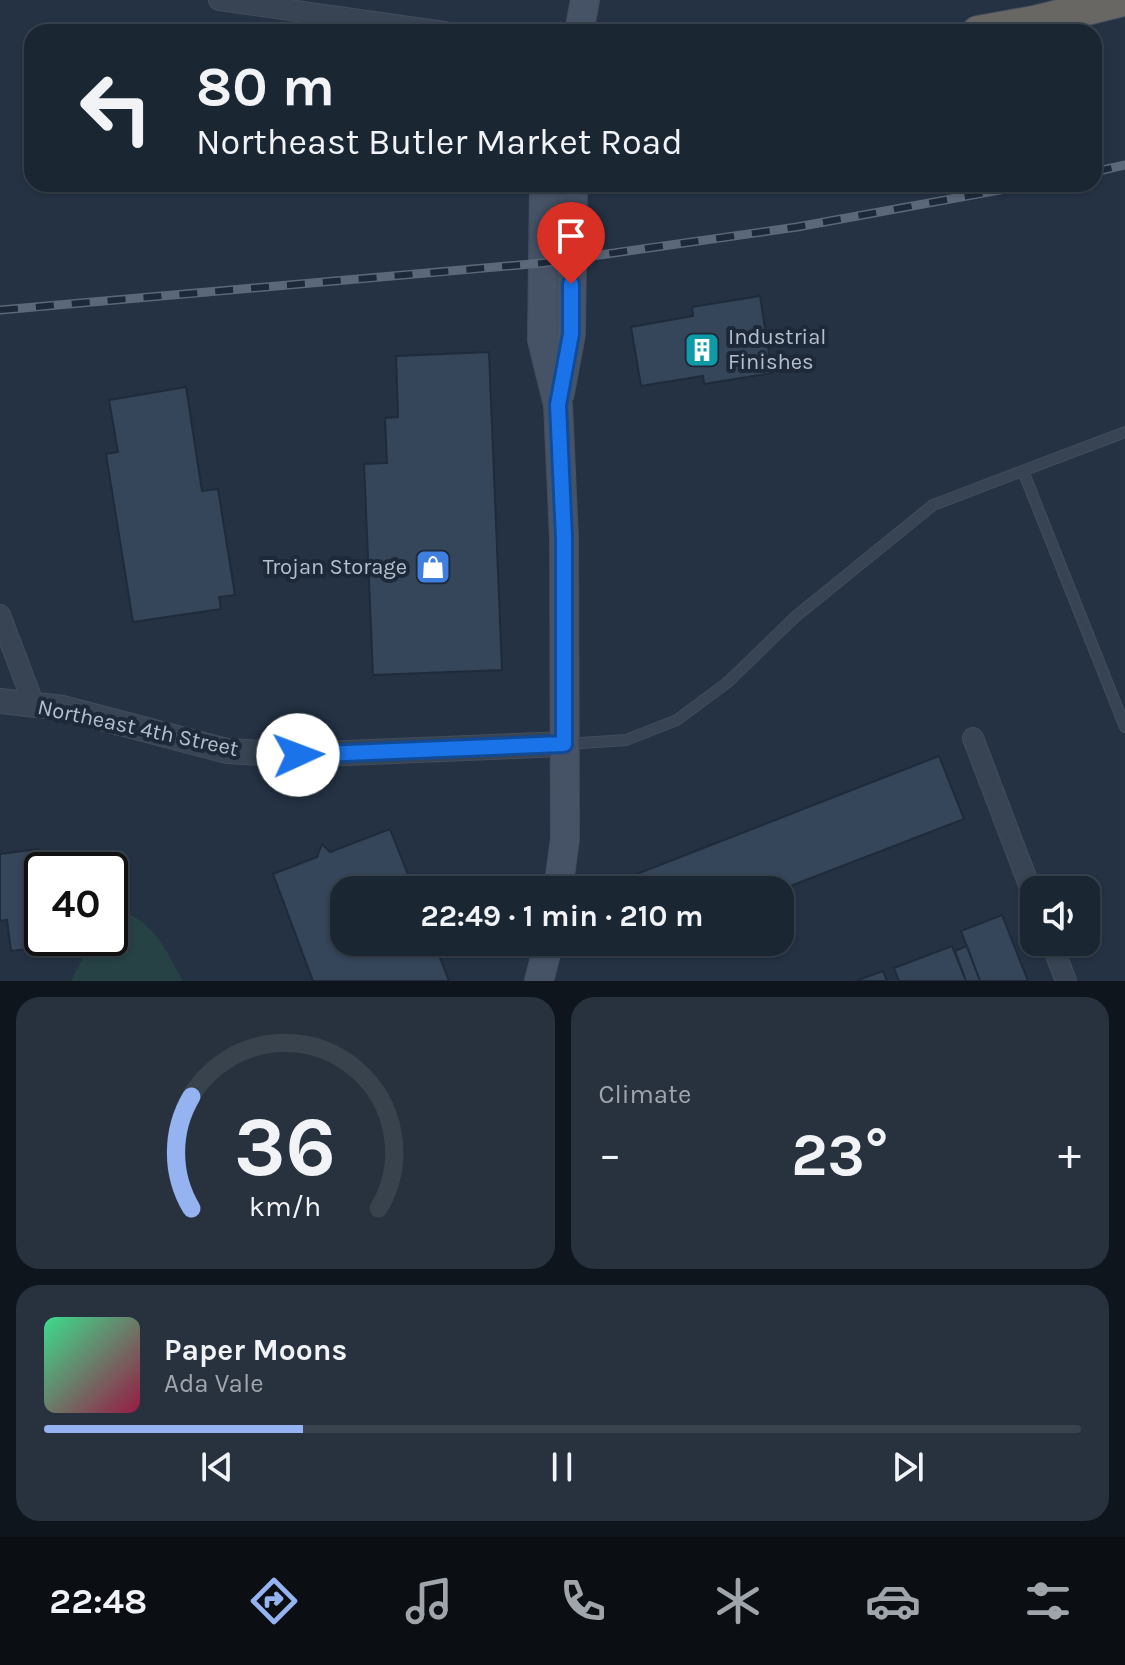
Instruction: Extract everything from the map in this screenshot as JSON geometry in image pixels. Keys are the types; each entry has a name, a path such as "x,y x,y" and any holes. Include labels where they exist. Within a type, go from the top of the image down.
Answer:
{"highway":[{"path":"1023,24 1123,0"}],"main road":[{"path":"580,24 585,0"},
{"path":"544,192 542,340 558,405 564,538 565,839 560,876"},
{"path":"558,405 571,334 573,192"},
{"path":"539,981 545,956"}],"street":[{"path":"219,0 388,24"},
{"path":"0,615 34,705"},
{"name":"Northeast 4th Street","path":"0,701 63,708 227,751 298,755 564,744"},
{"path":"973,738 1026,876"},
{"path":"1056,956 1066,981"}],"lane":[{"path":"564,744 626,740 677,720 728,682 795,617 933,505 1125,432"},
{"path":"1023,471 1125,727"}],"green space":[{"path":"128,914 140,920 157,937 183,981 71,981 84,956 128,956"}],"building":[{"name":"Industrial Finishes","path":"760,296 772,373 704,384 703,376 641,386 631,327 693,316 692,307"},
{"name":"Trojan Storage","path":"489,352 502,670 373,675 364,464 387,463 385,418 398,417 396,356"},
{"path":"186,387 202,491 218,489 235,595 219,597 221,609 133,622 106,454 118,452 109,400"},
{"path":"939,756 964,819 794,885 794,876 632,876"},
{"path":"390,829 408,876 330,876 330,956 439,956 449,981 313,981 273,874 317,857 322,844 330,852"},
{"path":"39,849 39,852 24,852 24,949 11,951 7,920 0,921 0,854"},
{"path":"1002,915 1028,981 980,981 961,931"},
{"path":"952,946 966,981 899,981 894,968"},
{"path":"967,946 980,981 966,981 955,951"},
{"path":"883,971 887,981 856,981"}],"railway":[{"path":"1102,170 1125,165"},
{"path":"0,310 543,263 797,227 989,192"}],"place":[{"name":"Industrial Finishes","path":"702,350"},
{"name":"Trojan Storage","path":"433,567"}],"route":[{"path":"298,755 564,744 564,538 558,405 571,334 571,284"}]}
